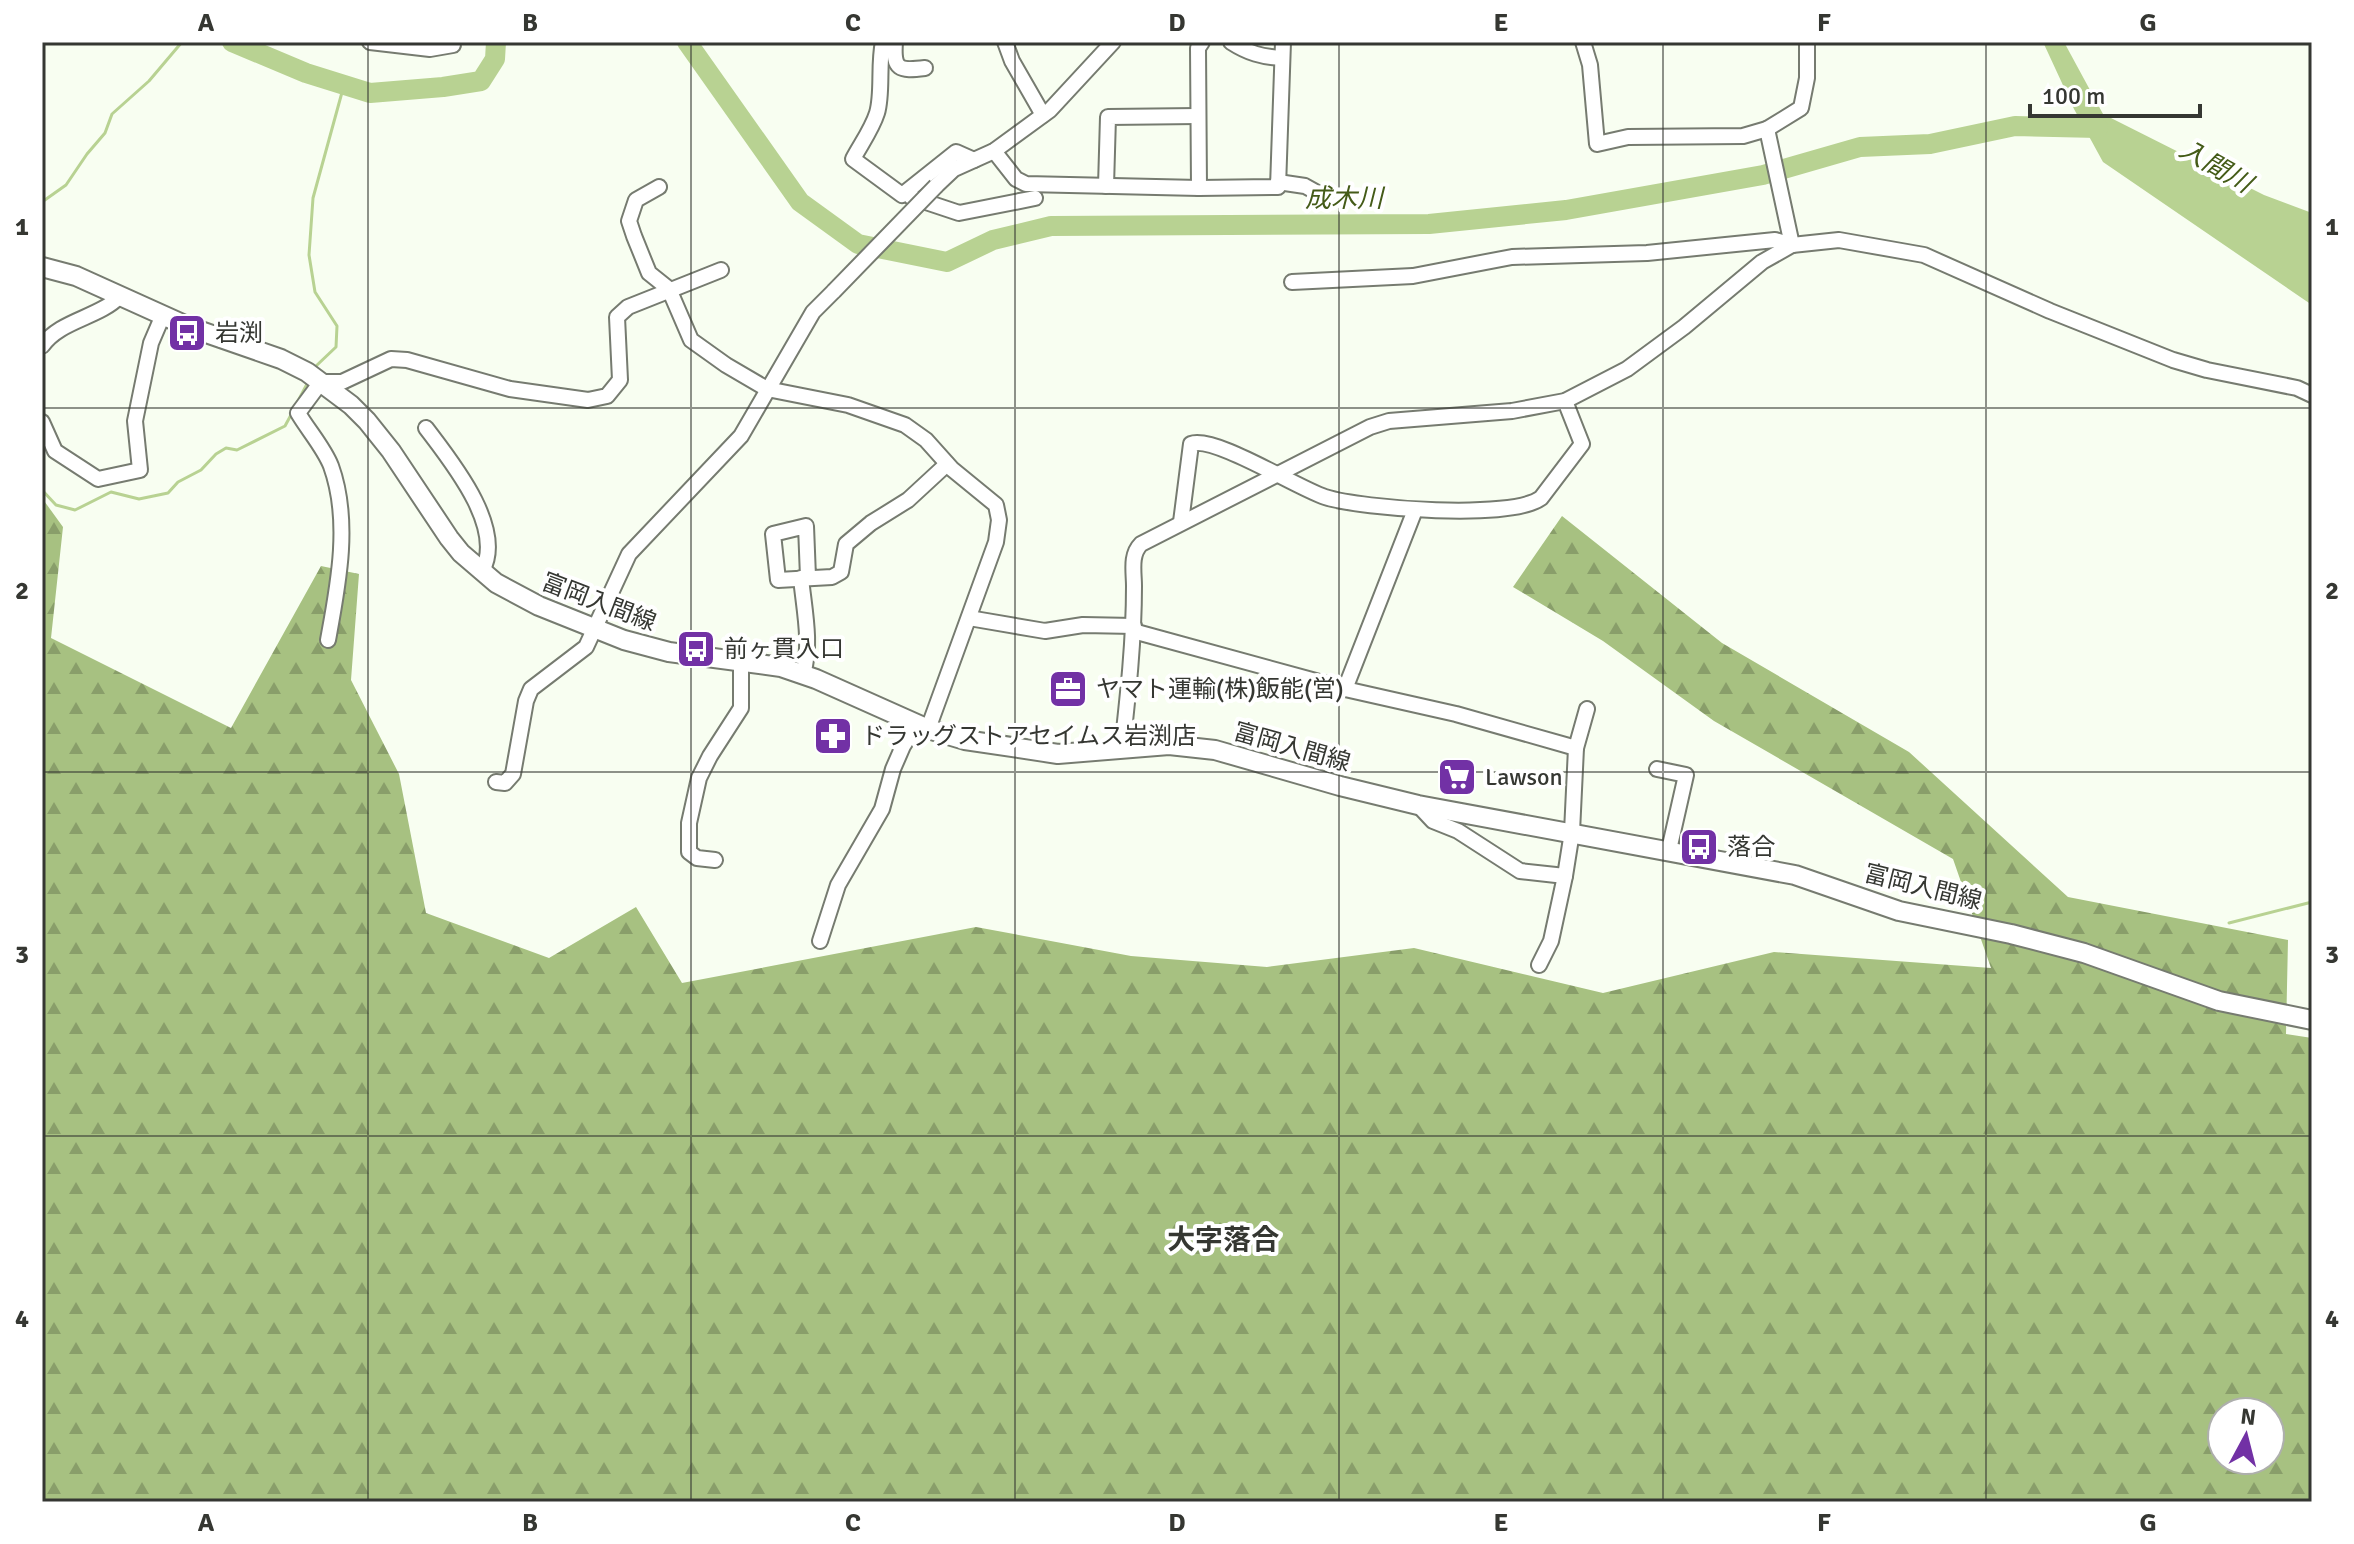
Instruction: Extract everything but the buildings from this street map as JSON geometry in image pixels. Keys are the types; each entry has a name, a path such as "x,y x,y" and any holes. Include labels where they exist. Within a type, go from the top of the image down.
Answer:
{"main road":[{"name":"富岡入間線","path":"42,267 76,276 163,315 295,365 321,382 351,405 381,437 461,553 516,595 596,630 669,652 763,663 803,674 922,727 965,740 1058,754 1169,745 1215,750 1418,805 1795,875 1899,911 2084,953 2219,1001 2312,1020"}],"street":[{"path":"370,42 430,49 450,43"},
{"path":"883,42 878,62 877,113 853,159 902,195 959,213 1035,198"},
{"path":"895,42 899,67 907,70 925,68"},
{"path":"1005,42 1012,61 1043,115"},
{"path":"496,782 505,783 513,774 526,701 531,689 586,647 629,554 741,436 813,312 954,169 994,151 1043,115 1113,42"},
{"path":"1199,188 1198,48 1202,42"},
{"path":"1231,42 1245,51 1264,57 1282,58"},
{"path":"994,151 1016,179 1026,184 1278,187 1283,42"},
{"path":"1583,42 1590,65 1597,144 1628,137 1743,136 1767,129 1801,108 1807,78 1807,42"},
{"path":"1106,186 1108,117 1198,116"},
{"path":"1767,129 1792,245"},
{"path":"902,195 956,152 974,160"},
{"path":"1278,182 1305,186 1323,196"},
{"path":"659,187 636,200 629,221 649,273 669,289 691,340 767,389 848,405 905,425 926,440 947,464 996,505 999,520 996,542 969,618 922,727 903,746 882,809 838,885 820,941"},
{"path":"1292,282 1413,276 1512,257 1647,253 1775,240 1792,245 1839,240 1924,255 2159,355 2207,370 2297,388 2312,395"},
{"path":"1122,749 1134,628 1136,550 1181,522 1370,427 1389,421 1512,411 1565,401 1627,369 1684,327 1762,262 1792,245"},
{"path":"328,640 338,584 340,515 331,465 298,413 321,382 342,382 391,359 407,360 510,389 588,400 607,396 620,380 617,317 628,307 721,270"},
{"path":"42,346 53,334 112,304 120,296"},
{"path":"42,422 55,451 98,479 140,470 135,421 151,343 163,315"},
{"path":"1181,522 1191,444 1197,442 1231,452 1326,497 1415,510 1501,508 1534,503 1582,444 1565,401"},
{"path":"426,428 472,491 486,537 489,560 482,571"},
{"path":"803,674 807,663 805,577 832,577 841,572 846,544 871,523 908,500 947,464"},
{"path":"1345,689 1415,510"},
{"path":"969,618 1045,631 1083,625 1134,628 1345,689 1456,714 1576,748"},
{"path":"715,860 697,858 689,852 689,823 699,778 741,708 741,661"},
{"path":"1539,965 1551,941 1565,876 1572,832 1576,748 1587,709"},
{"path":"1657,769 1686,775 1669,850"},
{"path":"1418,805 1433,821 1458,831 1520,871 1565,876"}],"green space":[{"path":"42,498 63,527 51,638 231,728 321,566 359,574 351,680 399,774 426,913 549,958 636,907 682,983 976,927 1131,956 1267,967 1414,948 1603,993 1774,952 1991,968 1953,859 1714,721 1603,641 1513,587 1562,516 1722,643 1909,752 2068,897 2288,940 2286,1034 2312,1038 2312,1502 42,1502"}],"shaded area":[{"name":"入間川","path":"2043,42 2064,42 2103,114 2264,195 2312,213 2312,305 2103,162"}],"waterway":[{"path":"42,202 66,185 105,133 112,114 149,81 182,42"},
{"name":"成木川","path":"232,42 306,73 370,93 481,81 495,59 496,42"},
{"name":"成木川","path":"687,42 800,202 858,244 947,262 993,240 1051,226 1429,224 1566,210 1763,175 1860,147 1930,144 2015,126 2098,128"},
{"path":"316,366 336,347 337,326 315,292 309,255 313,198 344,85"},
{"path":"297,403 307,384"},
{"path":"42,490 56,505 75,510 111,492 139,499 168,493 178,482 201,470 226,448 237,450 285,426 292,413"},
{"path":"2229,923 2312,902"}],"place":[{"name":"岩渕","path":"187,333"},
{"name":"前ヶ貫入口","path":"696,649"},
{"name":"ヤマト運輸(株)飯能(営)","path":"1068,689"},
{"name":"ドラッグストアセイムス岩渕店","path":"833,736"},
{"name":"Lawson","path":"1457,777"},
{"name":"落合","path":"1699,847"}],"district":[{"name":"大字落合","path":"1223,1239"}]}
